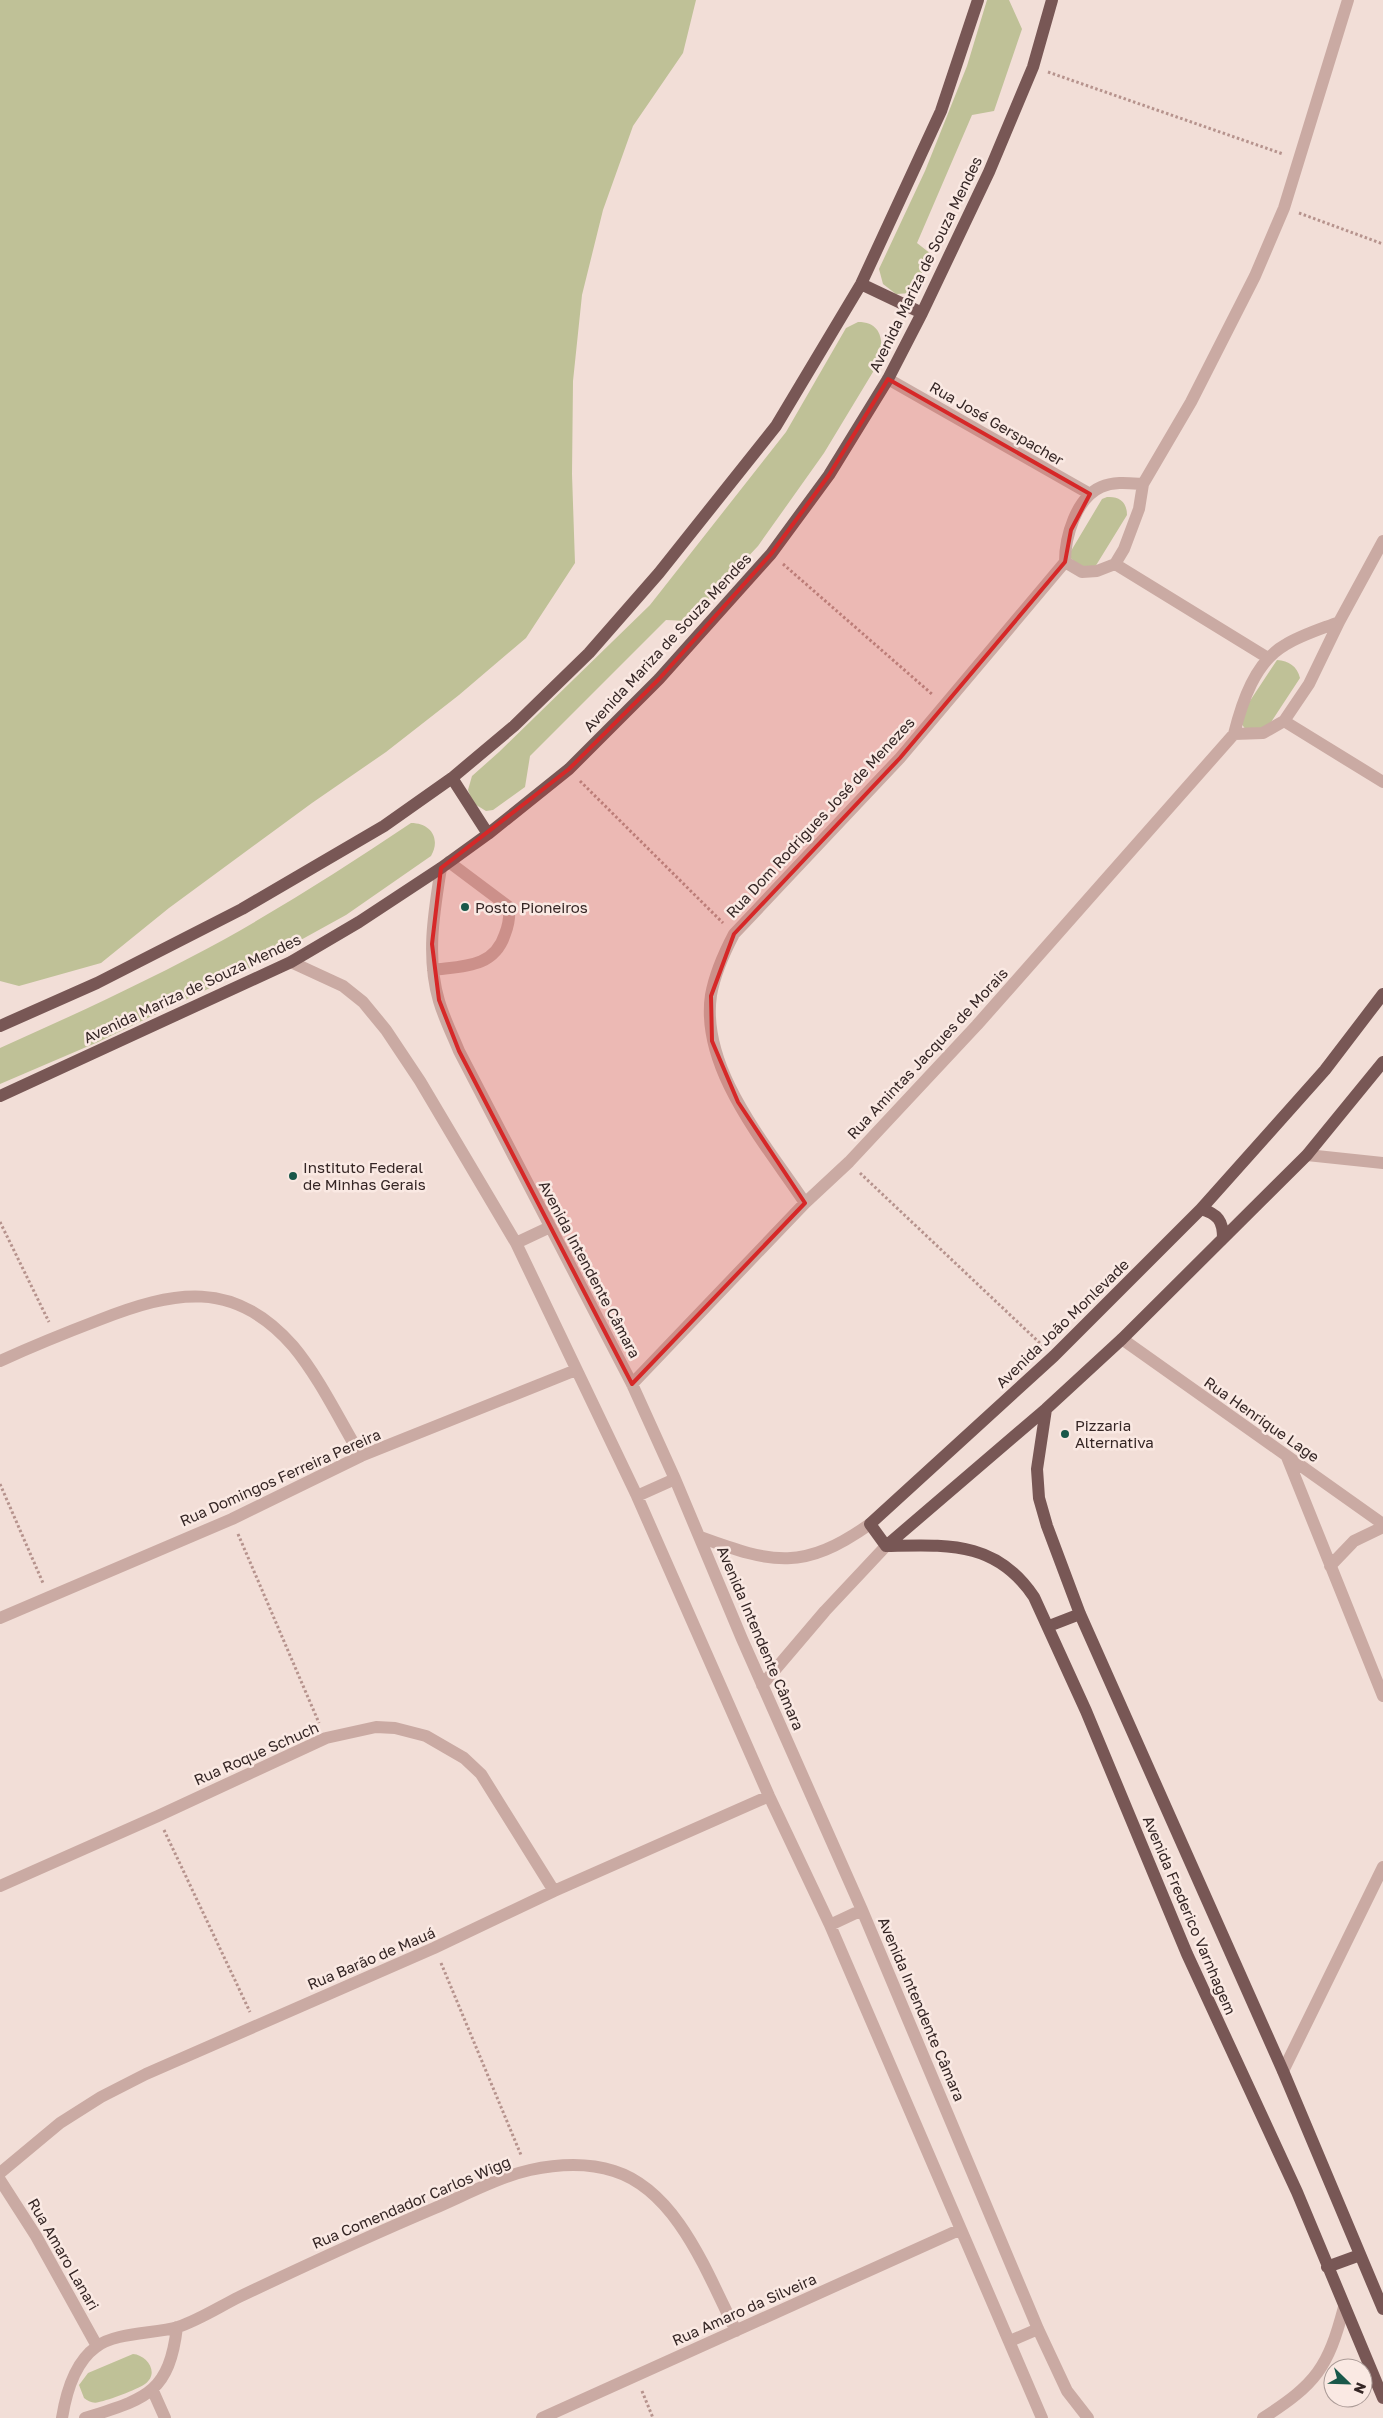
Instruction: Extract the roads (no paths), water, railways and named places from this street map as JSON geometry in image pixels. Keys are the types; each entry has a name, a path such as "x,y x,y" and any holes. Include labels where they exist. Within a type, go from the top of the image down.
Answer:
{"main road":[{"path":"0,1026 97,983 242,909 384,826 452,778 514,726 590,653 659,573 776,426 861,284 940,111 978,0"},
{"name":"Avenida Mariza de Souza Mendes","path":"0,1096 291,962 358,922 445,865 488,834 569,769 659,679 771,554 829,474 888,379 922,313 989,172 1033,67 1052,0"},
{"path":"861,284 922,313"},
{"path":"452,778 488,834"},
{"name":"Avenida João Monlevade","path":"870,1524 1054,1356 1201,1209 1325,1070 1383,994"},
{"path":"870,1524 886,1546 1046,1409 1122,1339 1307,1155 1383,1062"},
{"path":"1201,1209 1218,1217 1223,1226 1223,1238"},
{"name":"Avenida Frederico Varnhagem","path":"1046,1409 1037,1469 1039,1498 1047,1526 1080,1614 1283,2071 1383,2310"},
{"name":"Avenida Frederico Varnhagem","path":"886,1546 947,1546 974,1551 994,1558 1022,1580 1049,1626 1186,1954 1297,2192 1383,2398"},
{"path":"1049,1626 1080,1614"},
{"path":"1328,2267 1360,2255"}],"street":[{"path":"1143,484 1109,484 1090,494 1081,506 1071,530 1066,544 1065,562 1076,570 1089,572 1115,564 1131,536 1143,484 1200,385 1255,276 1284,208 1348,0"},
{"name":"Rua José Gerspacher","path":"888,379 1090,494"},
{"path":"1234,734 1263,732 1284,721 1309,684 1339,622 1383,541"},
{"name":"Rua Dom Rodrigues José de Menezes","path":"805,1202 738,1102 712,1041 711,996 721,960 734,934 900,758 1065,562"},
{"path":"1115,564 1268,658"},
{"name":"Rua Amintas Jacques de Morais","path":"632,1384 805,1202 849,1162 976,1025 1234,734 1245,699 1268,658 1284,645 1339,622"},
{"path":"1284,721 1383,782"},
{"path":"433,970 477,964 492,957 503,942 510,918 509,907 445,865"},
{"name":"Avenida Intendente Câmara","path":"445,865 434,916 433,970 439,1000 458,1051 632,1384 862,1910 1038,2329 1067,2391 1088,2418"},
{"path":"291,962 343,986 363,1002 386,1030 420,1081 516,1243 637,1496 769,1796 830,1925 959,2230 1010,2341 1042,2418"},
{"path":"1307,1155 1383,1163"},
{"path":"516,1243 550,1227"},
{"path":"0,1361 56,1336 159,1299 200,1295 217,1298 241,1307 273,1326 294,1348 361,1456"},
{"name":"Rua Henrique Lage","path":"1122,1339 1383,1526"},
{"name":"Rua Domingos Ferreira Pereira","path":"0,1618 49,1595 232,1519 361,1456 576,1370"},
{"path":"1287,1457 1383,1696"},
{"path":"637,1496 675,1479"},
{"name":"Avenida João Monlevade","path":"700,1537 740,1552 771,1559 801,1558 832,1548 870,1524"},
{"path":"1330,1566 1354,1541 1383,1526"},
{"path":"762,1685 825,1611 886,1546"},
{"name":"Rua Roque Schuch","path":"0,1886 158,1816 326,1738 376,1728 395,1728 426,1736 464,1758 481,1774 496,1795 554,1891"},
{"name":"Rua Barão de Mauá","path":"0,2173 60,2123 101,2097 256,2025 434,1948 554,1891 769,1796"},
{"path":"1283,2071 1383,1867"},
{"path":"830,1925 862,1910"},
{"name":"Rua Comendador Carlos Wigg","path":"97,2346 133,2335 177,2327 340,2249 528,2171 558,2166 601,2167 633,2179 645,2187 668,2209 686,2234 736,2331"},
{"name":"Rua Amaro Lanari","path":"0,2180 36,2236 97,2346"},
{"name":"Rua Amaro da Silveira","path":"542,2418 959,2230"},
{"path":"1263,2418 1304,2390 1318,2374 1335,2340 1344,2307"},
{"path":"85,2418 153,2391 169,2368 174,2354 177,2327"},
{"path":"1010,2341 1038,2329"},
{"path":"62,2418 64,2402 77,2370 97,2346"},
{"path":"153,2391 165,2418"}],"place":[{"name":"Posto Pioneiros","path":"465,907"},
{"name":"Instituto Federal de Minhas Gerais","path":"293,1176"},
{"name":"Pizzaria Alternativa","path":"1065,1434"}]}
